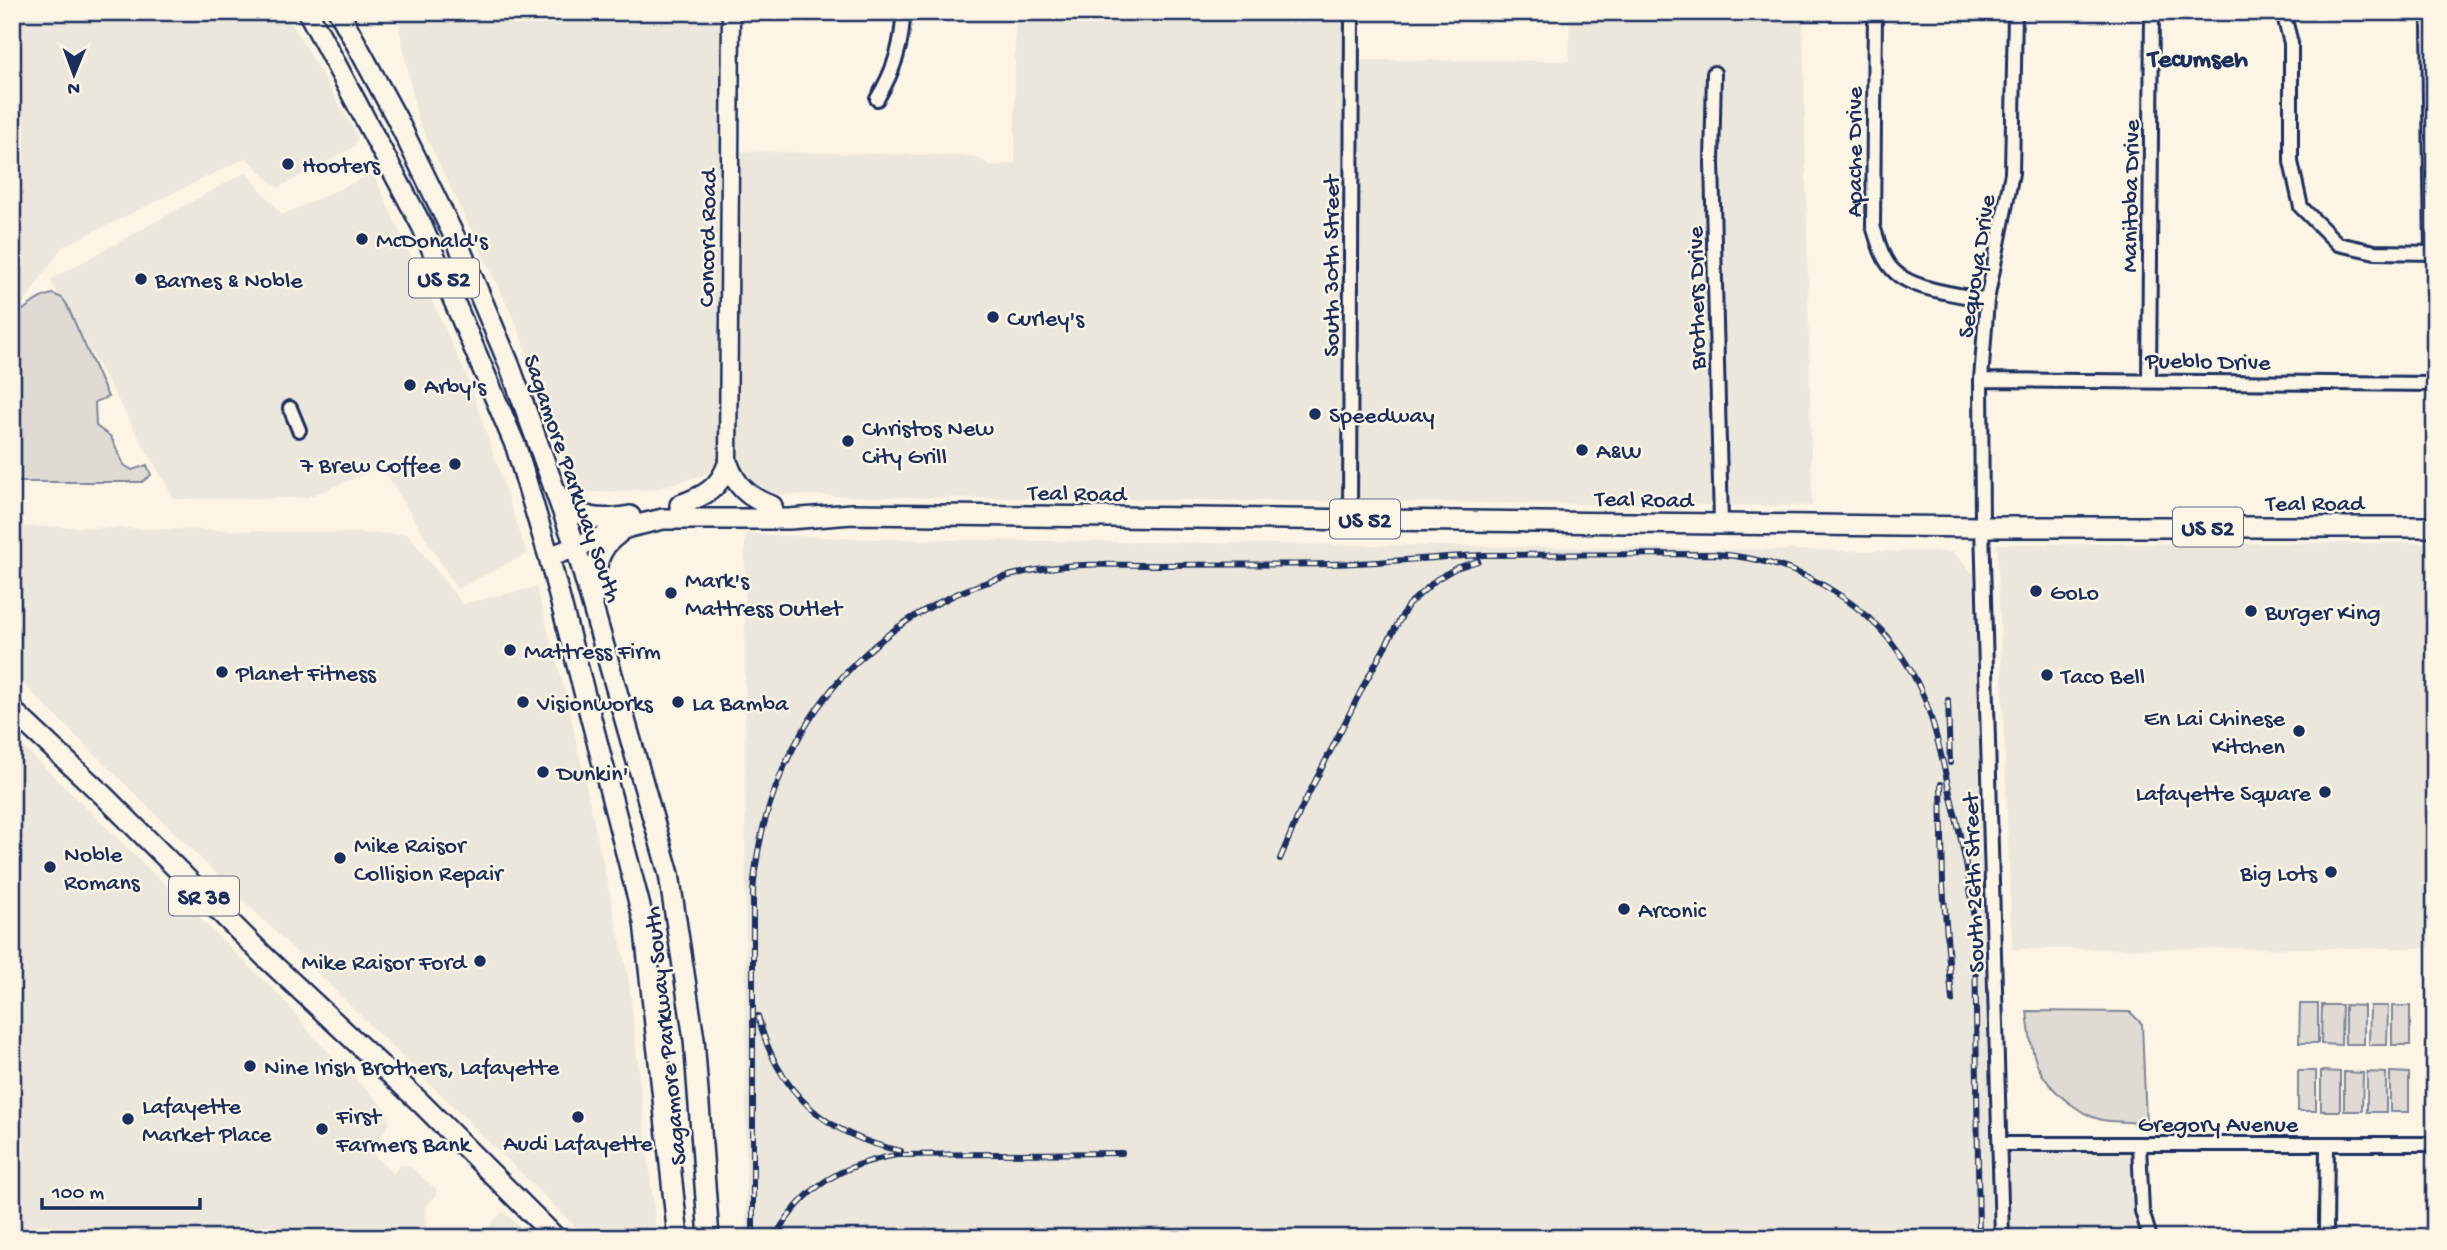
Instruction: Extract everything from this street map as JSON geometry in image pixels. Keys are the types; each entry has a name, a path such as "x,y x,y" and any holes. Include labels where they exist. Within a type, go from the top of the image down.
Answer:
{"main road":[{"name":"Sagamore Parkway South","path":"308,12 422,226 516,447 549,557 644,922 678,1238"},
{"name":"Sagamore Parkway South","path":"339,12 391,108 459,246 509,364 576,548 670,874 694,1039 709,1238"},
{"path":"680,505 708,494 718,484 728,464"},
{"path":"728,464 733,479 743,491 772,506"},
{"name":"US 52","path":"556,493 577,514 589,518 630,521"},
{"name":"Teal Road","path":"576,548 654,509 680,505 823,507 852,514"},
{"name":"Teal Road","path":"630,521 670,518 789,519 852,514 1982,527 2435,527"},
{"path":"598,622 594,577 597,560 630,521"},
{"name":"US 52","path":"549,557 576,548"},
{"name":"SR 38","path":"12,710 104,796 266,958 420,1102 556,1238"}],"street":[{"name":"Concord Road","path":"728,464 732,12"},
{"path":"877,99 890,78 903,32 903,12"},
{"name":"South 30th Street","path":"1350,519 1352,12"},
{"name":"Apache Drive","path":"1875,12 1873,226 1882,252 1893,271 1910,283 1987,300"},
{"name":"Sequoya Drive","path":"1982,527 1981,380 1987,300 2012,173 2015,12"},
{"name":"Manitoba Drive","path":"2148,380 2152,12"},
{"path":"2283,12 2291,43 2291,162 2301,207 2338,244 2375,252 2433,253 2429,24"},
{"name":"Brothers Drive","path":"1714,73 1713,176 1721,523"},
{"name":"Pueblo Drive","path":"1981,380 2435,384"},
{"path":"290,408 299,430"},
{"name":"South 26th Street","path":"1982,527 2002,1238"},
{"name":"Gregory Avenue","path":"2001,1144 2435,1144"},
{"path":"2139,1144 2142,1210 2150,1238"},
{"path":"2326,1228 2327,1145"}],"shaded area":[{"path":"12,12 285,12 358,137 354,147 278,188 246,158 62,247 12,320"},
{"path":"400,12 721,12 719,470 656,489 576,493 518,328 418,120 400,31"},
{"path":"1015,12 1345,12 1344,178 1357,178 1358,60 1569,61 1570,12 1803,12 1812,506 877,497 766,494 756,491 736,467 735,151 974,156 991,166 1015,163"},
{"path":"246,172 282,215 370,175 375,178 469,381 527,554 457,589 382,467 306,498 174,499 50,280"},
{"path":"53,294 66,303 108,397 95,402 96,426 111,437 124,465 132,470 147,465 151,475 142,482 12,482 12,317 37,300"},
{"path":"12,526 408,534 462,604 536,587 567,699 629,982 657,1238 587,1238 12,673"},
{"path":"745,534 877,539 1953,552 1974,575 1992,1238 746,1238"},
{"path":"2435,543 2435,948 2012,949 1997,544"},
{"path":"12,736 282,998 315,1038 386,1109 389,1124 372,1153 393,1174 400,1165 408,1165 436,1189 436,1196 426,1205 427,1238 12,1238"},
{"path":"2300,1004 2318,1004 2318,1043 2299,1043"},
{"path":"2322,1005 2342,1005 2341,1045 2321,1044"},
{"path":"2345,1005 2364,1006 2364,1044 2345,1044"},
{"path":"2370,1006 2388,1006 2387,1045 2369,1045"},
{"path":"2392,1006 2410,1006 2410,1045 2392,1045"},
{"path":"2027,1011 2130,1012 2142,1024 2146,1123 2097,1119 2076,1108 2056,1092 2036,1062"},
{"path":"2298,1071 2316,1071 2316,1111 2298,1111"},
{"path":"2321,1071 2340,1072 2340,1111 2321,1111"},
{"path":"2344,1072 2363,1073 2362,1111 2344,1111"},
{"path":"2367,1072 2386,1073 2386,1112 2367,1112"},
{"path":"2390,1072 2409,1073 2409,1112 2390,1112"},
{"path":"2001,1144 2139,1144 2150,1238 2002,1238"},
{"path":"503,1211 531,1238 478,1238"}],"railway":[{"path":"753,1238 753,892 762,831 781,775 808,723 843,676 885,637 934,605 989,582 1062,566 1330,564 1485,555 1715,554 1749,558 1782,567 1841,596 1867,617 1890,641 1910,669 1925,700 1959,831 1974,916 1979,1238"},
{"path":"1280,859 1301,809 1408,605 1437,579 1456,568 1478,561"},
{"path":"1948,700 1950,763"},
{"path":"1941,784 1943,885 1952,1001"},
{"path":"758,1016 766,1043 778,1067 808,1106 849,1134 901,1151"},
{"path":"774,1238 798,1205 825,1181 877,1159 897,1155 1122,1153"}],"place":[{"name":"Hooters","path":"288,164"},
{"name":"McDonald's","path":"362,239"},
{"name":"Barnes & Noble","path":"141,279"},
{"name":"Curley's","path":"993,317"},
{"name":"Arby's","path":"410,385"},
{"name":"Speedway","path":"1315,414"},
{"name":"Christos New City Grill","path":"848,441"},
{"name":"A&W","path":"1582,450"},
{"name":"7 Brew Coffee","path":"455,464"},
{"name":"GoLo","path":"2036,591"},
{"name":"Mark's Mattress Outlet","path":"671,593"},
{"name":"Burger King","path":"2251,611"},
{"name":"Mattress Firm","path":"510,650"},
{"name":"Planet Fitness","path":"222,672"},
{"name":"Taco Bell","path":"2047,675"},
{"name":"Visionworks","path":"523,702"},
{"name":"La Bamba","path":"678,702"},
{"name":"En Lai Chinese Kitchen","path":"2299,731"},
{"name":"Dunkin'","path":"543,772"},
{"name":"Lafayette Square","path":"2325,792"},
{"name":"Mike Raisor Collision Repair","path":"340,858"},
{"name":"Noble Romans","path":"50,867"},
{"name":"Big Lots","path":"2331,872"},
{"name":"Arconic","path":"1624,909"},
{"name":"Mike Raisor Ford","path":"480,961"},
{"name":"Nine Irish Brothers, Lafayette","path":"250,1066"},
{"name":"Audi Lafayette","path":"578,1117"},
{"name":"Lafayette Market Place","path":"128,1119"},
{"name":"First Farmers Bank","path":"322,1129"}],"district":[{"name":"Tecumseh","path":"2198,57"}]}
